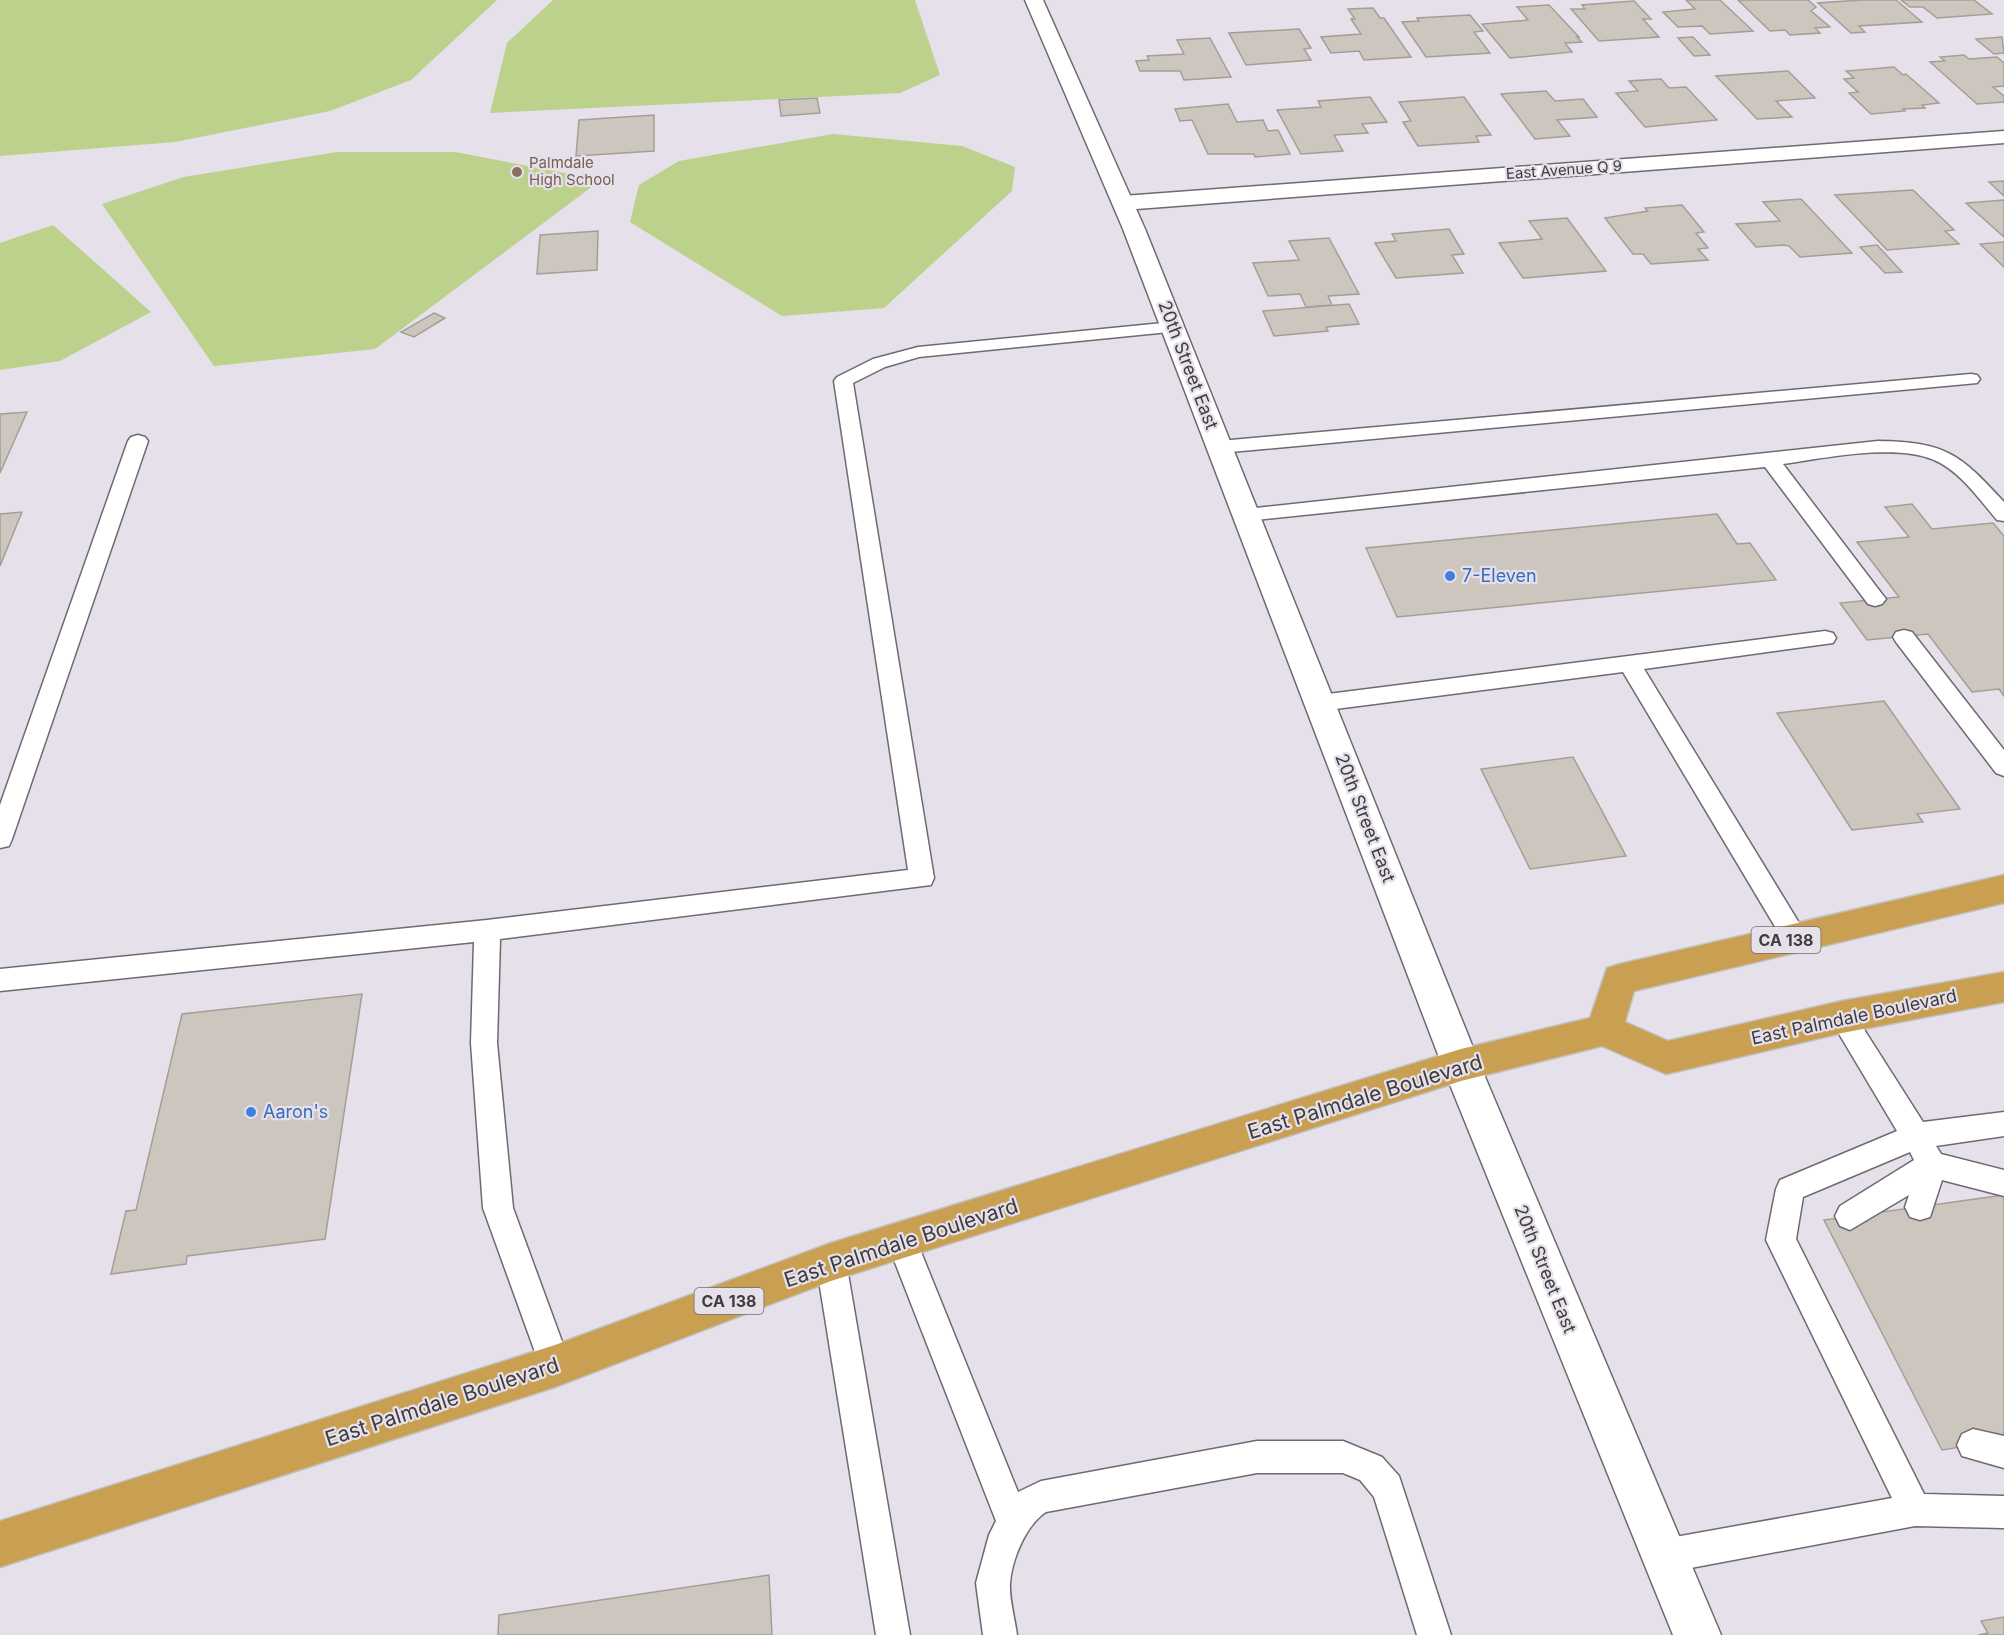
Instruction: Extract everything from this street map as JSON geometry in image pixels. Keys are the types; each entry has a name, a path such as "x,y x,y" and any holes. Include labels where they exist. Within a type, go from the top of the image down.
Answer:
{"highway":[{"name":"CA 138","path":"1604,1030 1620,980 2004,889"},
{"name":"East Palmdale Boulevard","path":"0,1544 555,1366 831,1262 902,1242 1461,1065 1604,1030 1666,1058 1842,1017 2004,987"}],"street":[{"name":"20th Street East","path":"1034,0 1123,203 1461,1065 1697,1635"},
{"name":"East Avenue Q 9","path":"1123,203 2004,137"}],"lane":[{"path":"0,980 487,930 922,878 843,381 879,363 918,352 1173,327"},
{"path":"1220,447 1971,380"},
{"path":"0,839 138,441"},
{"path":"1246,515 1888,446 1941,456 1982,490 2004,515"},
{"path":"1770,460 1875,599"},
{"path":"1904,637 2004,766"},
{"path":"1320,703 1825,638"},
{"path":"1629,663 1795,938"},
{"path":"487,930 484,1043 498,1208 555,1366"},
{"path":"1842,1017 1932,1165 1920,1207"},
{"path":"1915,1510 1781,1240 1790,1189 1916,1136 2004,1124"},
{"path":"1850,1216 1932,1165 2004,1183"},
{"path":"902,1242 1014,1524"},
{"path":"831,1262 893,1635"},
{"path":"1973,1445 2004,1452"},
{"path":"1000,1635 993,1583 1006,1535 1026,1506 1041,1497 1257,1457 1343,1457 1371,1468 1387,1488 1434,1635"},
{"path":"1664,1556 1915,1510 2004,1512"}],"green space":[{"path":"0,0 497,0 411,80 330,111 175,142 0,156"},
{"path":"553,0 915,0 940,75 900,93 490,113 507,43"},
{"path":"833,134 962,146 1015,167 1012,191 884,308 782,316 630,222 639,185 679,161"},
{"path":"337,152 455,152 601,180 375,349 214,366 102,204 184,177"},
{"path":"53,225 151,312 60,361 0,370 0,243"}],"building":[{"path":"1686,0 1720,0 1753,31 1710,34 1702,26 1678,27 1663,12 1695,9"},
{"path":"1738,0 1808,0 1816,7 1811,11 1830,27 1815,28 1820,33 1790,35 1785,30 1770,31"},
{"path":"1896,0 1922,22 1859,26 1865,32 1851,33 1818,3"},
{"path":"1901,0 1974,0 1992,14 1937,18 1923,7 1910,7"},
{"path":"1634,1 1651,19 1643,19 1659,37 1599,41 1571,9 1585,9 1582,5"},
{"path":"1549,5 1582,42 1565,43 1572,52 1510,58 1482,24 1528,20 1517,7"},
{"path":"1373,8 1380,18 1384,18 1411,57 1364,60 1359,51 1331,53 1321,37 1361,34 1351,19 1355,19 1348,9"},
{"path":"1470,15 1483,31 1474,32 1490,53 1426,57 1402,22 1419,21 1417,18"},
{"path":"1299,29 1311,48 1304,49 1311,60 1246,65 1229,33"},
{"path":"1693,37 1710,55 1694,56 1678,38"},
{"path":"2002,37 2004,53 1994,54 1976,39"},
{"path":"1210,38 1231,77 1184,80 1180,71 1140,71 1136,61 1149,60 1147,56 1184,54 1177,40"},
{"path":"1964,55 1969,59 1997,57 2004,63 2004,86 1993,87 2004,96 2004,102 1977,104 1930,62 1945,61 1940,57"},
{"path":"1894,67 1903,75 1906,74 1939,103 1922,105 1925,108 1871,114 1849,93 1858,92 1844,79 1854,78 1846,71"},
{"path":"1788,71 1815,98 1776,101 1792,117 1757,119 1716,76"},
{"path":"1661,79 1669,88 1686,87 1717,120 1645,127 1616,93 1638,91 1629,81"},
{"path":"1546,91 1555,101 1583,99 1597,117 1557,120 1570,136 1535,139 1501,94"},
{"path":"1370,97 1387,122 1362,124 1368,133 1334,135 1343,151 1301,154 1277,110 1321,107 1318,101"},
{"path":"1464,97 1491,135 1476,136 1479,142 1418,146 1403,122 1411,121 1399,102"},
{"path":"817,98 820,113 781,116 779,100"},
{"path":"1228,104 1237,122 1263,120 1268,131 1278,130 1290,154 1255,157 1254,154 1208,154 1192,120 1180,121 1175,109"},
{"path":"654,115 654,151 576,156 579,120"},
{"path":"2004,181 2004,196 1989,182"},
{"path":"1913,190 1954,230 1945,231 1959,244 1887,250 1835,195"},
{"path":"1801,199 1852,253 1800,257 1789,246 1756,247 1736,224 1780,221 1763,202"},
{"path":"2004,200 2004,237 1966,203"},
{"path":"1682,205 1704,232 1696,233 1708,248 1698,249 1708,260 1651,264 1643,254 1633,254 1605,218 1648,211 1645,208"},
{"path":"1567,218 1606,271 1523,278 1499,243 1542,239 1529,221"},
{"path":"1449,229 1464,254 1452,255 1463,273 1396,278 1375,243 1396,241 1392,234"},
{"path":"598,231 597,270 537,274 540,235"},
{"path":"1329,238 1359,294 1328,296 1332,305 1306,307 1300,294 1268,296 1253,263 1299,260 1289,241"},
{"path":"2004,242 2004,267 1980,244"},
{"path":"1877,245 1902,272 1885,273 1860,247"},
{"path":"1349,304 1359,324 1326,327 1328,331 1274,336 1263,311"},
{"path":"434,313 445,318 414,337 401,332"},
{"path":"27,412 0,473 0,414"},
{"path":"1912,504 1932,529 1993,523 2004,536 2004,696 1999,689 1972,692 1928,634 1867,640 1840,603 1899,597 1857,542 1909,537 1885,507"},
{"path":"22,512 0,566 0,514"},
{"path":"1717,514 1737,544 1750,543 1776,580 1397,617 1366,548"},
{"path":"1884,701 1960,809 1917,814 1923,822 1852,830 1777,713"},
{"path":"1573,757 1626,856 1530,869 1481,769"},
{"name":"Aaron's","path":"362,994 325,1239 187,1256 186,1264 111,1274 126,1211 136,1210 182,1014"},
{"path":"2004,1195 2004,1440 1942,1450 1824,1220"},
{"path":"769,1575 772,1635 498,1635 499,1615"},
{"path":"2004,1617 2004,1635 1978,1635 1988,1633 1981,1621"}],"place":[{"name":"Palmdale High School","path":"517,172"},
{"name":"7-Eleven","path":"1450,576"},
{"name":"Aaron's","path":"251,1112"}]}
